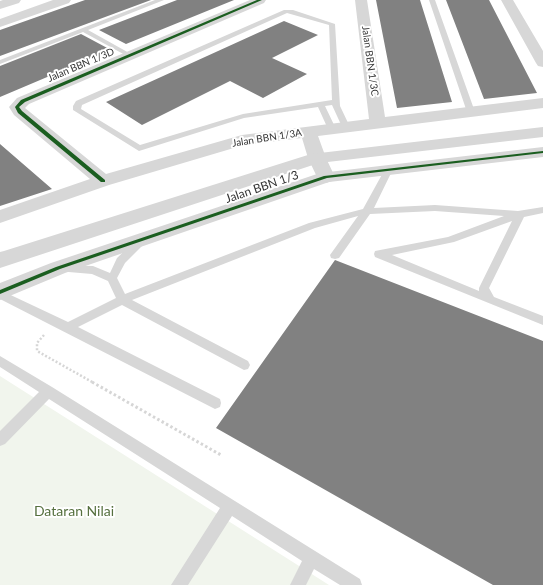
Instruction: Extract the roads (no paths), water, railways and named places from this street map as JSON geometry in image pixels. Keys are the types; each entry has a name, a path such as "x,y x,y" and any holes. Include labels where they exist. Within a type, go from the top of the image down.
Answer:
{"street":[{"path":"0,5 15,0"},
{"path":"0,23 65,0"},
{"name":"Jalan BBN 1/3D","path":"103,182 20,112 17,106 23,101 260,0"},
{"name":"Jalan BBN 1/3C","path":"361,0 378,123"},
{"path":"507,0 543,62"},
{"name":"Jalan BBN 1/3A","path":"0,217 103,182 242,140 543,103"},
{"path":"308,132 317,158 326,176"},
{"name":"Jalan BBN 1/3","path":"0,261 11,256 317,158 543,132"},
{"name":"Jalan BBN 1/3","path":"0,293 58,268 326,176 543,152"}],"lane":[{"path":"0,62 161,0"},
{"path":"432,0 470,112"},
{"path":"336,102 243,116 139,148 77,110 79,103 286,11 332,24 336,102 336,106 339,128"},
{"path":"83,30 129,55"},
{"path":"320,104 339,128"},
{"path":"335,255 367,211 389,169"},
{"path":"63,324 312,224 367,211 434,208 520,214"},
{"path":"543,210 520,214 450,240 380,254 543,321"},
{"path":"490,300 486,295 484,288 520,214"},
{"path":"112,278 121,261 143,239"},
{"path":"58,268 93,270 112,278 122,300 244,365"},
{"path":"0,293 215,403"},
{"path":"0,361 354,585"},
{"path":"0,440 48,391"},
{"path":"179,585 230,506"},
{"path":"298,585 311,558"}],"park label":[{"name":"Dataran Nilai","path":"74,511"}]}
